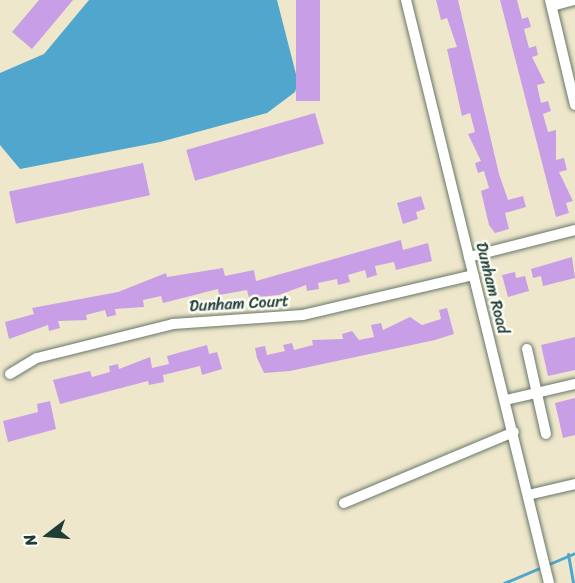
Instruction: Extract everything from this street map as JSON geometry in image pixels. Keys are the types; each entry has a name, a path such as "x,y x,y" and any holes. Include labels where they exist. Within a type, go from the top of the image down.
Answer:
{"street":[{"name":"Dunham Road","path":"406,0 514,432 549,583"},
{"path":"575,0 551,3 575,105"},
{"path":"469,257 575,230"},
{"name":"Dunham Court","path":"10,374 37,358 173,324 303,315 473,275"},
{"path":"527,349 546,434"},
{"path":"506,400 575,384"},
{"path":"344,503 514,432"},
{"path":"528,495 575,484"}],"water":[{"path":"89,0 277,0 298,82 295,92 267,113 160,142 20,169 0,145 0,73 44,54"}],"building":[{"path":"39,0 73,0 32,49 12,32"},
{"path":"296,0 320,0 320,101 296,101"},
{"path":"436,0 458,0 499,174 508,200 523,196 526,207 505,213 509,229 495,233 489,225 481,191 489,188 484,171 478,173 475,163 481,161 468,134 475,132 470,113 462,116 447,49 457,47 447,18 441,20"},
{"path":"500,0 517,0 522,19 528,17 531,27 524,29 529,48 536,46 538,55 532,57 545,83 537,85 541,103 548,101 551,111 543,114 548,132 556,130 556,160 564,158 567,170 559,172 573,201 566,203 569,213 556,217"},
{"path":"315,113 324,144 195,181 186,150"},
{"path":"143,163 150,195 16,224 9,191"},
{"path":"421,196 425,209 416,212 418,219 403,224 397,203"},
{"path":"401,240 403,250 428,243 432,261 396,270 394,262 375,266 377,275 367,278 365,270 348,275 350,282 338,285 337,279 318,283 319,289 307,291 306,285 279,295 249,298 247,290 219,295 218,289 163,303 161,296 143,300 144,307 115,309 116,315 107,317 105,310 86,315 87,320 58,321 60,328 49,331 48,325 9,339 5,322 34,314 32,308 118,292 166,273 167,277 223,268 225,276 254,270 256,281"},
{"path":"572,257 575,278 543,286 541,276 533,278 531,269"},
{"path":"515,272 516,278 525,276 529,291 508,297 502,275"},
{"path":"447,308 454,334 435,340 290,371 264,373 257,358 255,348 265,346 267,355 285,351 283,345 292,343 294,350 313,345 312,340 343,339 342,334 352,331 359,340 374,337 371,325 381,323 383,330 410,317 422,325 441,319 439,310"},
{"path":"575,337 575,370 548,376 541,345"},
{"path":"207,345 209,354 217,352 222,369 202,375 200,366 163,375 164,382 149,385 148,381 60,404 53,380 90,371 92,377 110,372 109,366 118,364 119,369 150,357 152,368 169,364 167,356"},
{"path":"575,398 575,435 563,438 555,403"},
{"path":"50,401 56,429 8,442 3,421 38,412 37,404"}],"waterway":[{"path":"504,583 575,553"},
{"path":"568,554 573,583"}]}
